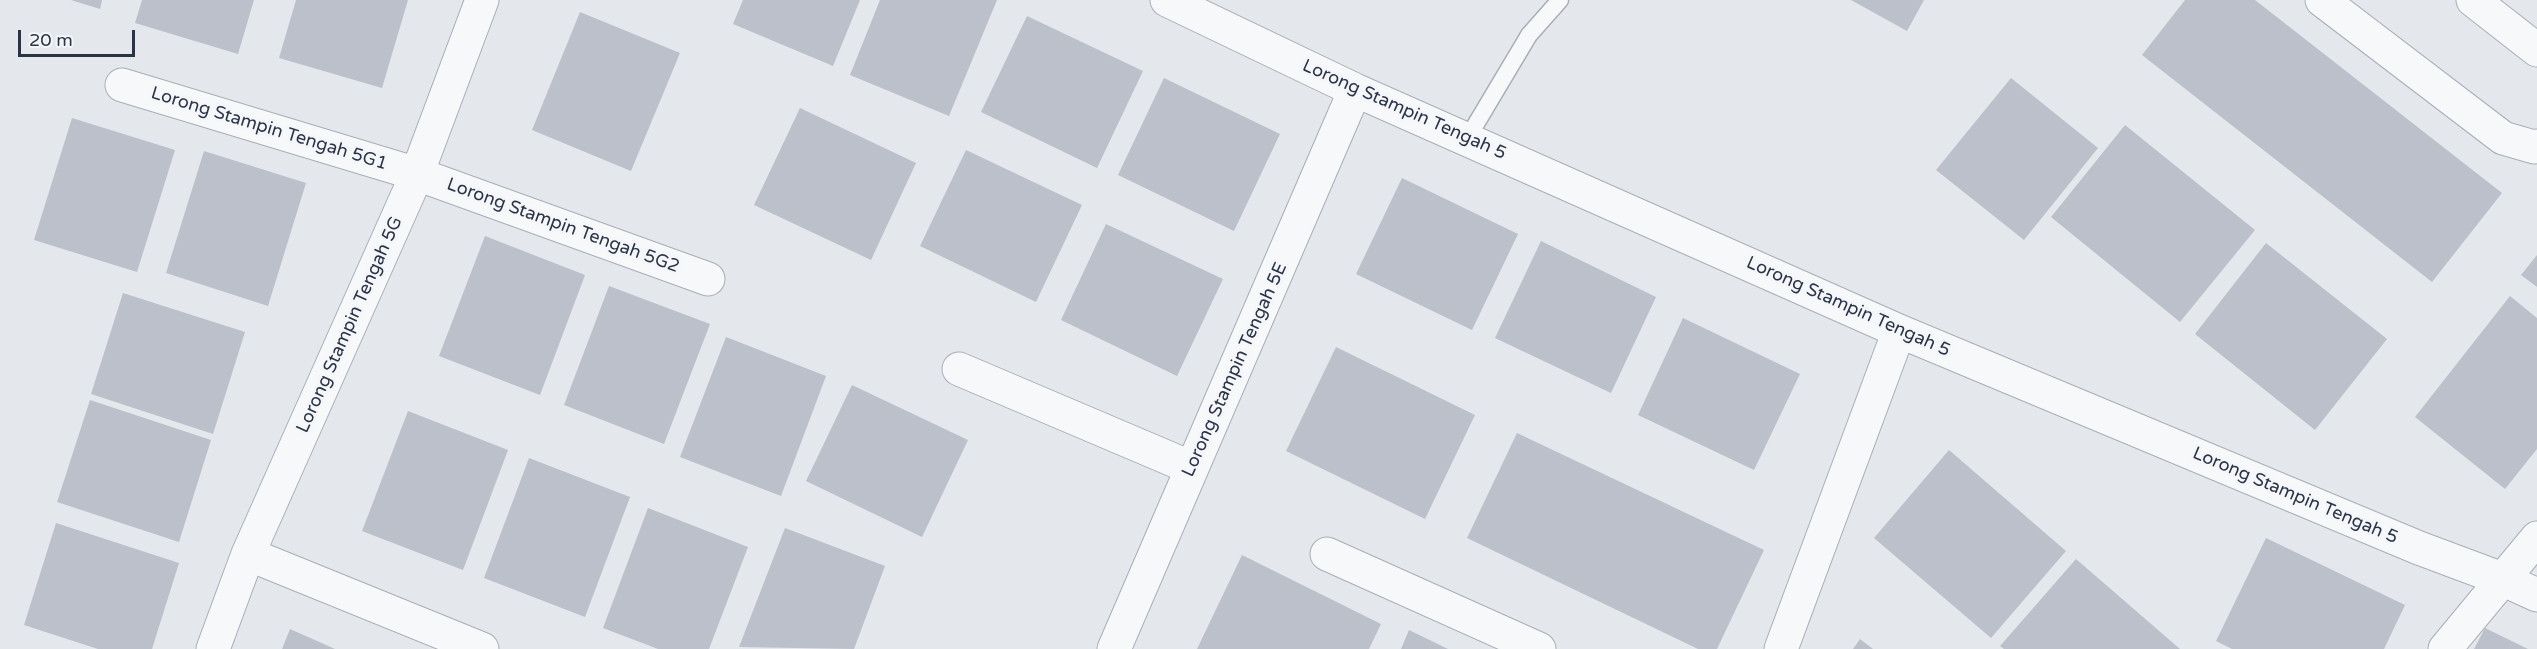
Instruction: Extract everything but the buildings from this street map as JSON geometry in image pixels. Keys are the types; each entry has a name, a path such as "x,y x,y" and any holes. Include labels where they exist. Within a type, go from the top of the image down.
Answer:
{"street":[{"name":"Lorong Stampin Tengah 5G","path":"213,649 248,554 417,174 482,0"},
{"name":"Lorong Stampin Tengah 5","path":"1167,0 1355,90 1899,331 2537,595"},
{"path":"2322,0 2503,138 2537,146"},
{"path":"2473,0 2537,50"},
{"name":"Lorong Stampin Tengah 5G1","path":"122,85 417,174"},
{"name":"Lorong Stampin Tengah 5E","path":"1114,649 1355,90"},
{"name":"Lorong Stampin Tengah 5G2","path":"417,174 708,279"},
{"path":"1781,649 1899,331"},
{"path":"959,369 1192,468"},
{"path":"2445,649 2537,538"},
{"path":"248,554 482,649"},
{"path":"1327,554 1539,649"}],"lane":[{"path":"1467,140 1529,35 1560,0"}]}
